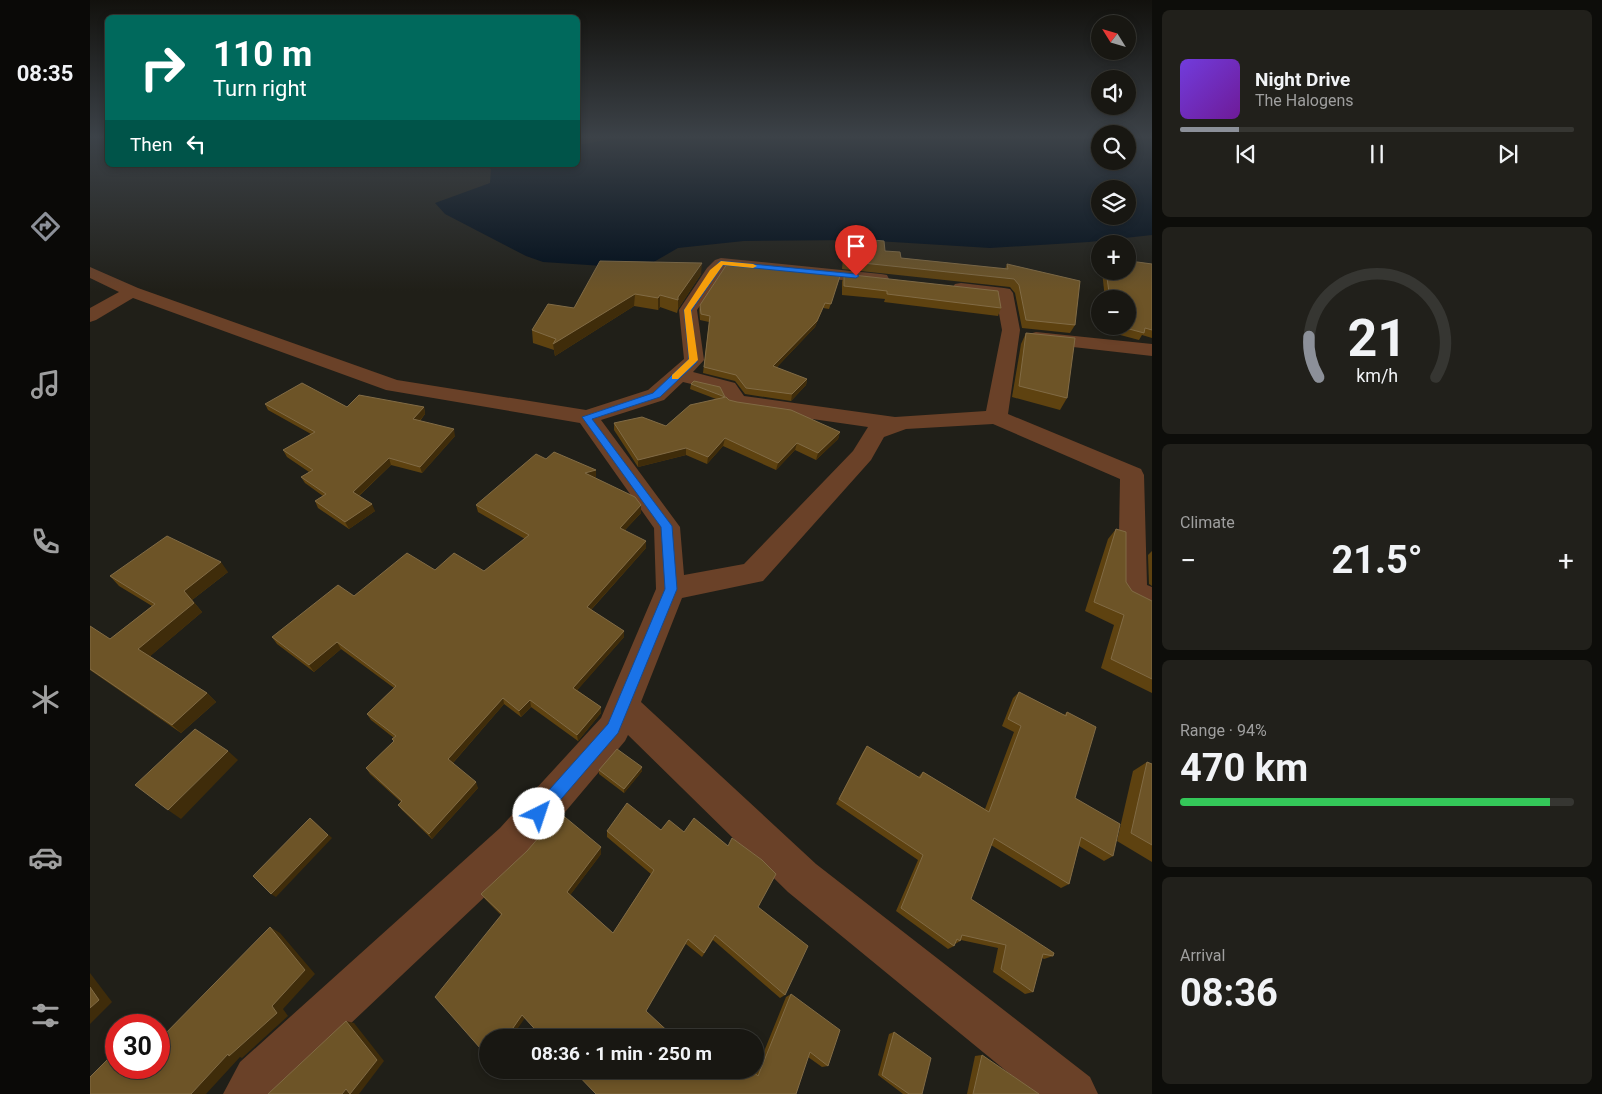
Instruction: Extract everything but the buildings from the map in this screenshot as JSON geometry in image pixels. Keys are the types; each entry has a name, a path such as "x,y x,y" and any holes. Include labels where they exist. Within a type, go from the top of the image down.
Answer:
{"street":[{"path":"90,272 132,292 393,386 587,417 656,395 694,360 688,310 721,263 899,281"},
{"path":"938,285 1004,294 1011,330 996,417"},
{"path":"90,316 132,292"},
{"path":"1010,335 1152,350"},
{"path":"678,374 728,387 736,401 898,424 996,417 1132,475 1134,591 1152,601"},
{"path":"248,1094 256,1079 514,842 613,728 671,589 666,526 587,417"},
{"path":"671,589 752,572 863,456 875,432 898,424"},
{"path":"622,707 802,878 1073,1094"}],"water":[{"path":"473,189 1091,189 1091,225 1136,225 1136,189 1152,189 1152,235 1136,237 1136,235 1091,235 1091,242 990,248 860,240 744,241 678,248 652,263 618,267 543,262 526,256 445,214 435,203"}],"slow traffic":[{"path":"675,377 694,360 688,310 713,272 721,263 753,266"}],"route":[{"path":"539,814 613,728 671,589 666,526 587,417 656,395 694,360 688,310 721,263 856,276"}]}
